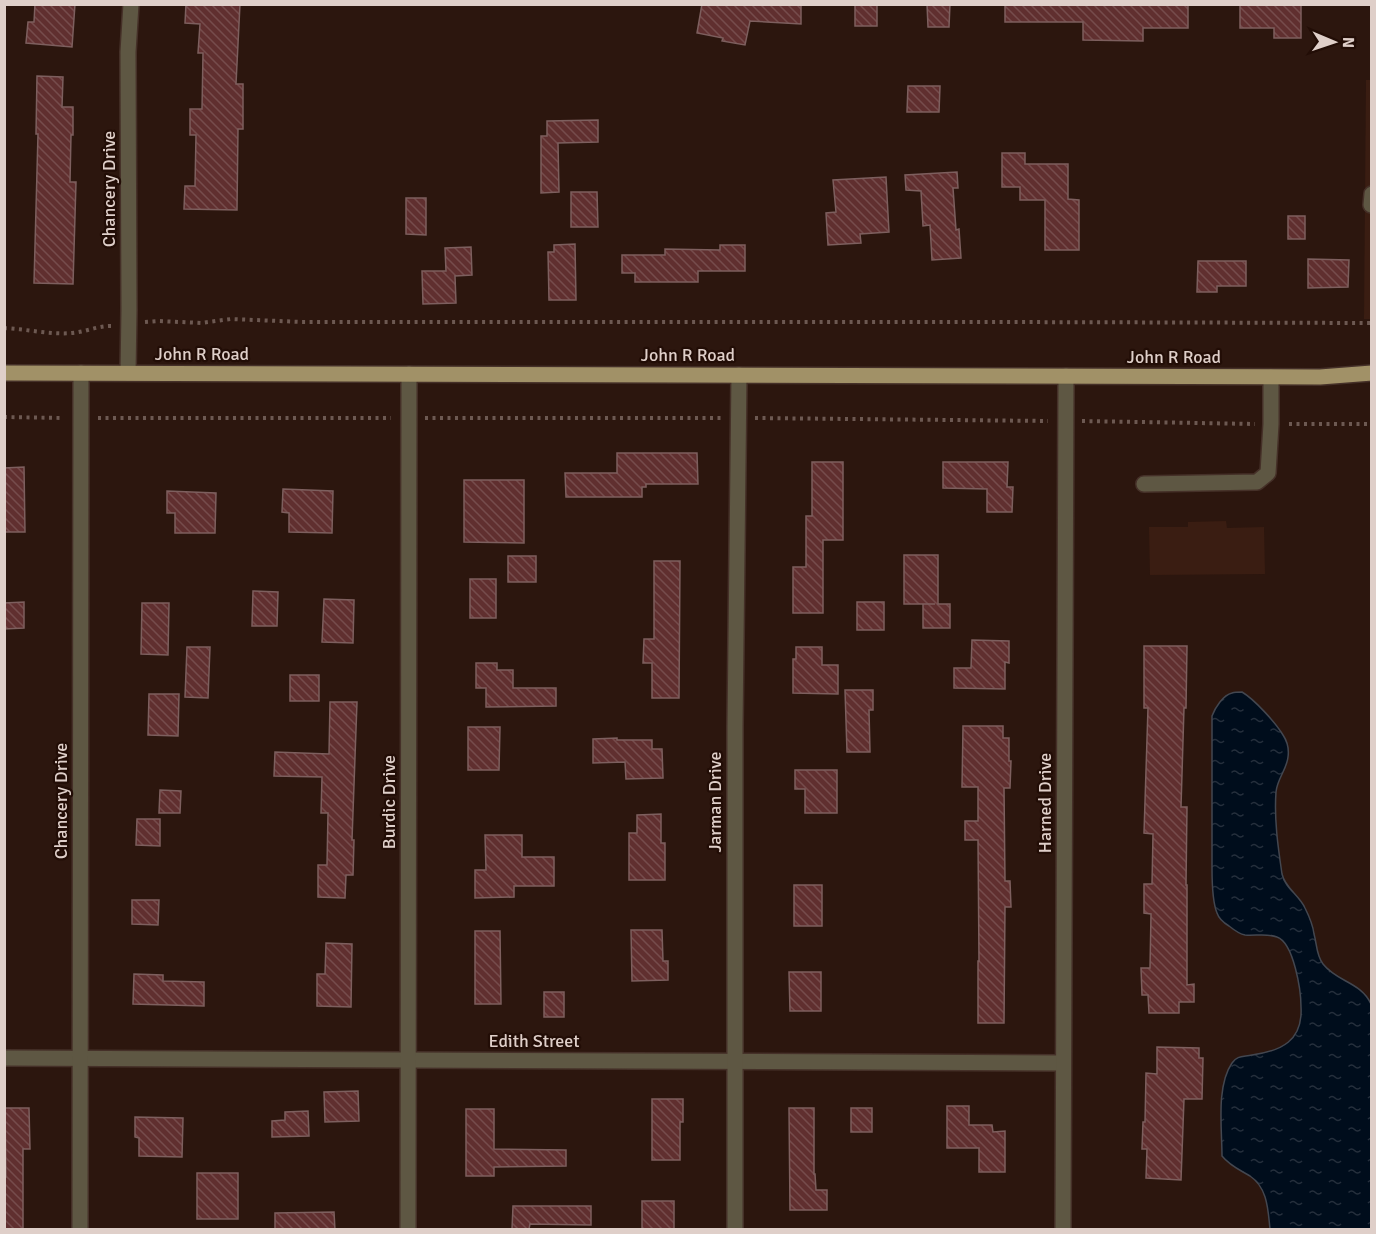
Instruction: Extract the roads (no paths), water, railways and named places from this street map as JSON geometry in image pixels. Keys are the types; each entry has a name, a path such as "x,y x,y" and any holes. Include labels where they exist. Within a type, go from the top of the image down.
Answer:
{"main road":[{"name":"John R Road","path":"4,373 1271,377 1320,377 1371,373"}],"street":[{"name":"Chancery Drive","path":"128,373 128,52 131,4"},
{"path":"1371,194 1371,205"},
{"name":"Chancery Drive","path":"80,1230 81,373"},
{"name":"Burdic Drive","path":"408,1230 409,374"},
{"name":"Jarman Drive","path":"735,1230 735,726 739,375"},
{"name":"Harned Drive","path":"1063,1230 1066,376"},
{"path":"1144,484 1257,482 1268,473 1271,377"},
{"name":"Edith Street","path":"4,1058 1063,1063"}],"water":[{"path":"1242,692 1270,718 1286,740 1287,761 1277,787 1276,802 1278,843 1284,879 1308,914 1323,964 1335,975 1361,991 1371,1004 1371,1229 1270,1229 1264,1193 1256,1181 1222,1156 1222,1095 1227,1072 1232,1063 1238,1057 1272,1051 1281,1047 1294,1036 1301,1019 1298,979 1292,958 1283,941 1273,936 1239,933 1220,919 1214,903 1212,716 1226,696"}]}
